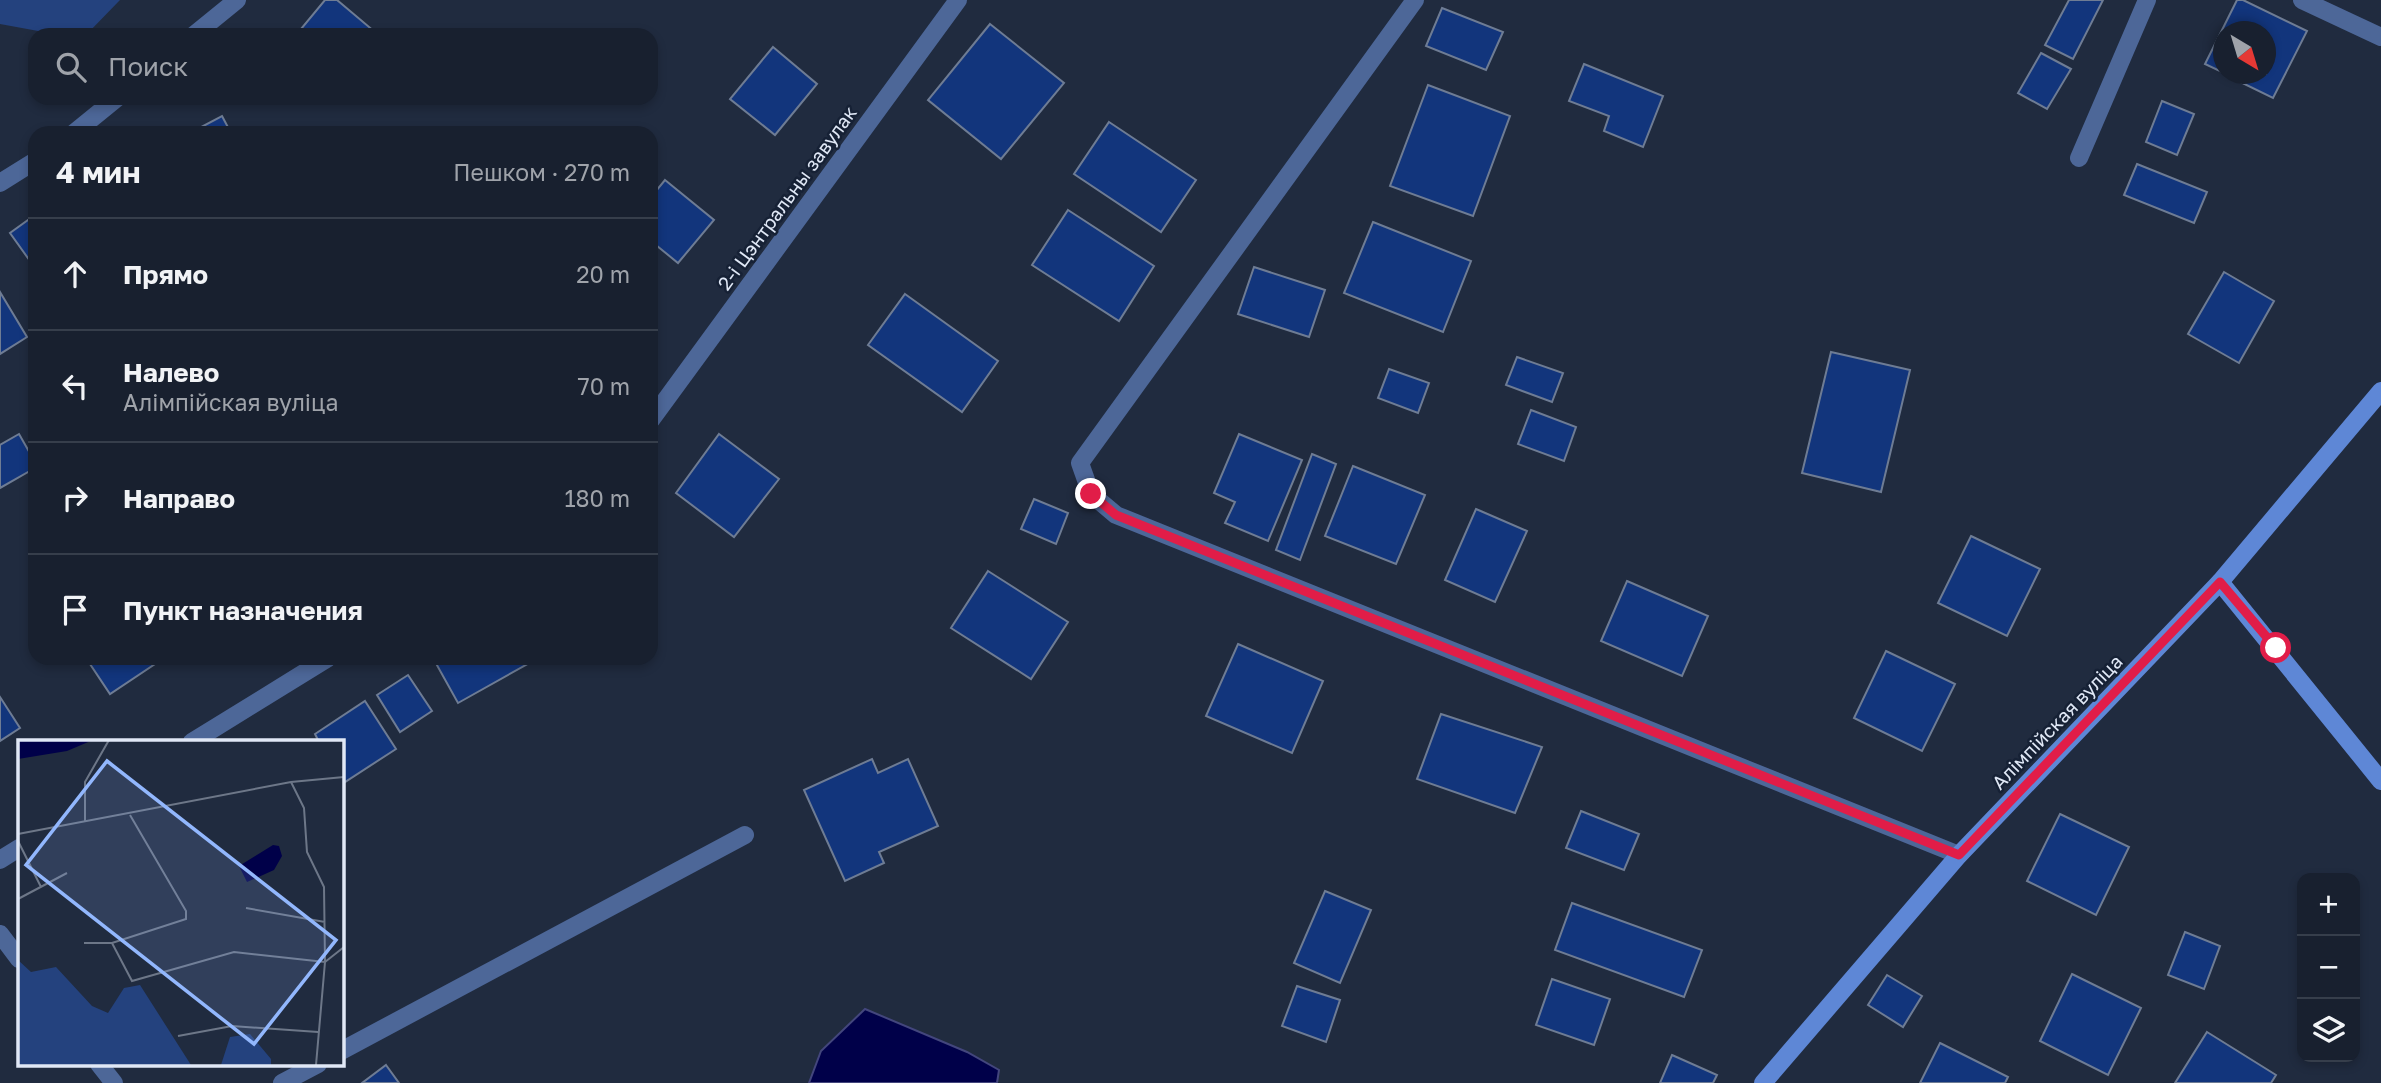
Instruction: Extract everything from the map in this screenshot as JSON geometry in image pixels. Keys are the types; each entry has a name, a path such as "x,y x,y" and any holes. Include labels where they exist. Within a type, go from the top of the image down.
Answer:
{"street":[{"path":"203,28 237,0"},
{"name":"2-і Цэнтральны завулак","path":"658,410 958,0"},
{"path":"1415,0 1080,463 1091,494 1116,515 1959,855"},
{"path":"2079,158 2147,0"},
{"path":"2302,0 2381,37"},
{"path":"83,126 108,105"},
{"path":"0,183 28,165"},
{"name":"Алімпійская вуліца","path":"1763,1083 1959,855 2220,582 2381,391"},
{"path":"2220,582 2381,780"},
{"path":"195,740 317,665"},
{"path":"343,1050 745,835"},
{"path":"0,860 18,849"},
{"path":"0,934 18,958"},
{"path":"101,1066 114,1083"},
{"path":"282,1083 314,1066"}],"shaded area":[{"path":"0,0 120,0 93,28 28,29 0,24"},
{"path":"865,1009 967,1052 999,1070 997,1083 809,1083 821,1051"}],"building":[{"path":"325,0 337,0 370,28 302,28"},
{"path":"2069,0 2103,0 2073,59 2045,45"},
{"path":"2237,0 2243,0 2307,31 2273,98 2244,84 2276,84 2276,21 2226,21"},
{"path":"1442,8 1503,32 1486,70 1426,46"},
{"path":"990,24 1064,83 1001,159 928,100"},
{"path":"773,47 817,84 775,135 730,99"},
{"path":"2213,48 2213,68 2205,64"},
{"path":"2041,53 2071,69 2047,109 2018,93"},
{"path":"1584,64 1663,96 1643,147 1604,131 1609,116 1569,101"},
{"path":"1428,85 1510,116 1473,216 1390,186"},
{"path":"2162,101 2194,114 2177,155 2146,142"},
{"path":"222,116 227,126 203,126"},
{"path":"1109,122 1196,180 1161,232 1074,174"},
{"path":"2137,164 2207,192 2194,223 2124,195"},
{"path":"665,180 714,220 678,263 658,247 658,188"},
{"path":"1068,210 1154,266 1119,321 1032,265"},
{"path":"28,220 28,258 10,233"},
{"path":"1373,222 1471,261 1443,332 1344,293"},
{"path":"1254,267 1325,290 1309,337 1238,314"},
{"path":"2224,272 2274,301 2239,363 2188,334"},
{"path":"0,292 27,337 0,354"},
{"path":"905,294 998,361 962,412 868,345"},
{"path":"1831,352 1910,370 1881,492 1802,473"},
{"path":"1517,357 1563,373 1552,402 1506,385"},
{"path":"1389,369 1429,383 1418,413 1378,398"},
{"path":"1531,410 1576,427 1564,461 1518,444"},
{"path":"19,434 28,450 28,472 0,488 0,445"},
{"path":"719,434 779,479 734,537 676,493"},
{"path":"1239,434 1302,460 1268,541 1225,523 1235,502 1214,493"},
{"path":"1312,454 1336,464 1300,560 1276,550"},
{"path":"1353,466 1425,495 1396,564 1325,536"},
{"path":"1034,499 1068,513 1056,544 1021,529"},
{"path":"1476,509 1527,531 1495,602 1445,580"},
{"path":"1971,536 2040,569 2007,636 1938,603"},
{"path":"988,571 1068,622 1031,679 951,628"},
{"path":"1627,581 1708,616 1682,676 1601,641"},
{"path":"1238,644 1323,681 1292,753 1206,716"},
{"path":"1886,651 1955,684 1922,751 1854,718"},
{"path":"91,665 154,665 110,694"},
{"path":"437,665 526,665 458,703"},
{"path":"408,675 432,711 400,732 377,695"},
{"path":"0,697 20,728 0,741"},
{"path":"365,701 396,749 345,782 343,740 318,740 315,734"},
{"path":"1441,714 1542,747 1515,813 1417,779"},
{"path":"872,759 878,773 908,759 938,826 879,852 884,863 845,881 804,790"},
{"path":"1581,811 1639,834 1624,870 1566,848"},
{"path":"2060,814 2129,847 2096,915 2027,881"},
{"path":"1325,891 1371,910 1340,983 1294,963"},
{"path":"1572,903 1702,950 1684,997 1555,950"},
{"path":"2185,932 2220,946 2204,989 2168,975"},
{"path":"2072,974 2141,1008 2108,1075 2040,1041"},
{"path":"1887,975 1922,996 1903,1027 1868,1005"},
{"path":"1552,979 1610,999 1594,1045 1536,1025"},
{"path":"1297,986 1340,1000 1326,1042 1282,1026"},
{"path":"2207,1032 2276,1075 2271,1083 2175,1083"},
{"path":"1940,1043 2008,1077 2005,1083 1920,1083"},
{"path":"1672,1055 1717,1075 1713,1083 1660,1083"},
{"path":"386,1065 399,1083 362,1083"}],"route":[{"path":"1091,494 1116,515 1959,855 2220,582 2276,648"}]}
